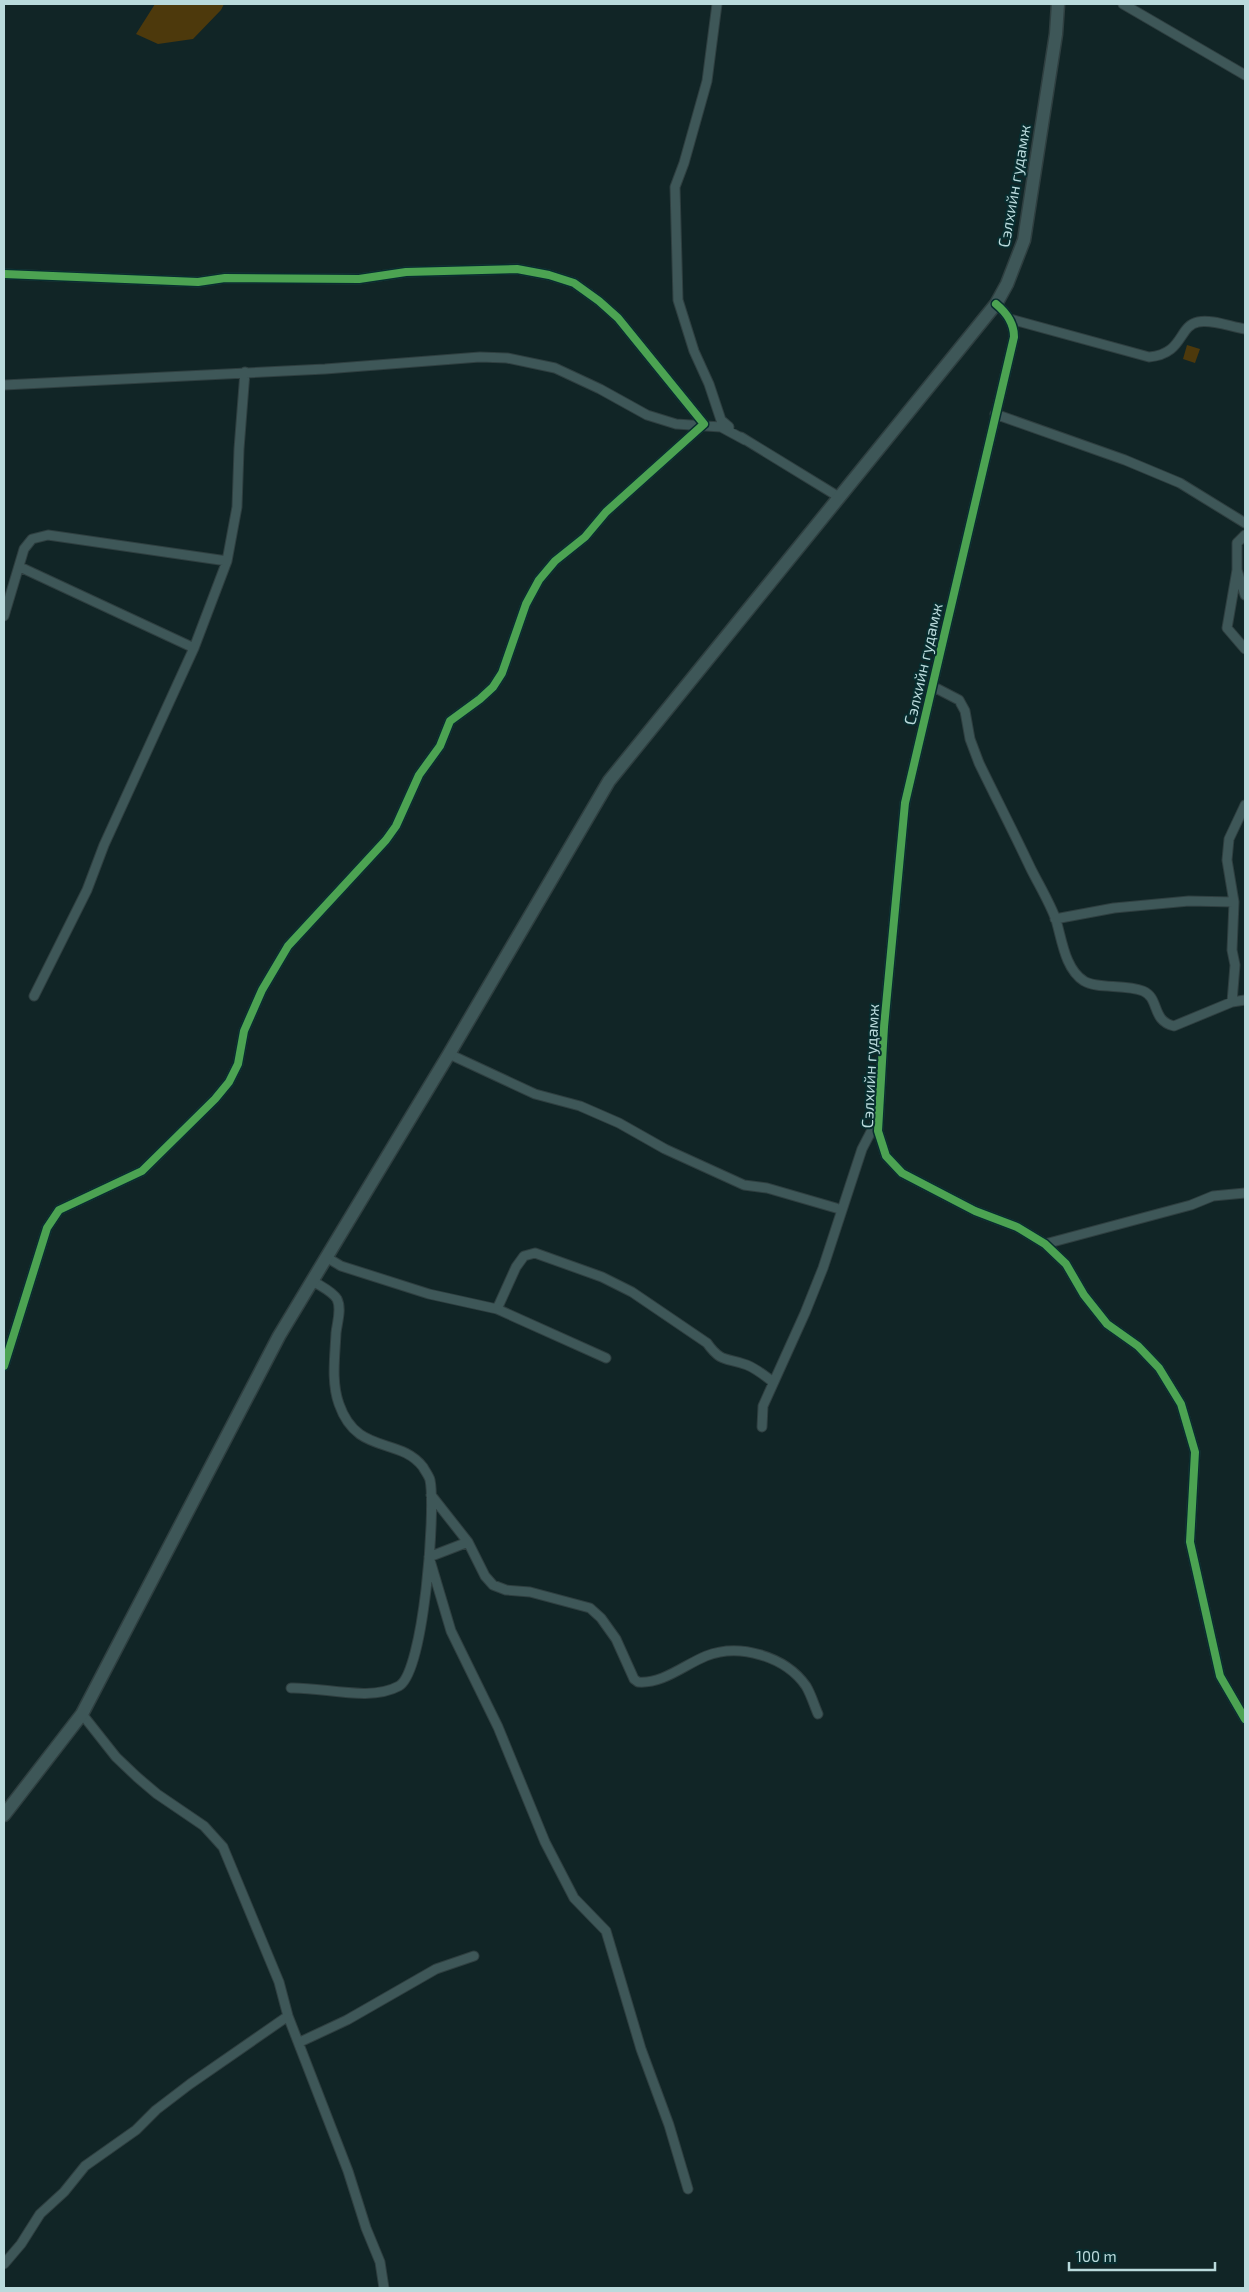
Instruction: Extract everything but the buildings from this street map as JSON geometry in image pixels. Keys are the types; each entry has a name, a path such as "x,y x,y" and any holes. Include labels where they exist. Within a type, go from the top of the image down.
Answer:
{"main road":[{"name":"Сэлхийн гудамж","path":"4,1816 82,1714 279,1336 450,1054 609,781 996,304 1007,284 1024,240 1056,34 1058,4"}],"street":[{"path":"717,4 707,81 684,163 675,187 678,300 694,351 709,384 721,420 745,440"},
{"path":"1123,4 1245,75"},
{"path":"4,274 198,282 225,278 359,279 406,272 517,269 543,274 574,283 618,318 704,424"},
{"path":"996,304 1010,319 1149,357 1163,356 1173,348 1190,325 1198,322 1245,329"},
{"name":"Сэлхийн гудамж","path":"1010,319 1014,328 1014,337 905,803 884,1027 878,1131 886,1156 902,1173 975,1211 1017,1227 1045,1244 1066,1264 1084,1295 1107,1324 1138,1346 1159,1368 1181,1404 1195,1452 1190,1542 1220,1676 1245,1719"},
{"path":"4,385 325,369 480,357 507,358 555,368 654,417 676,424 704,424 721,427 839,497"},
{"path":"34,996 70,928 194,648 227,561 237,507 245,372"},
{"path":"995,414 1125,460 1180,483 1245,522"},
{"path":"4,1366 47,1228 53,1216 59,1210 142,1171 216,1099 229,1082 238,1064 244,1031 262,990 288,946 386,840 396,826 419,775 440,746 450,721 493,687 508,660 526,604 538,580 555,561 585,537 606,512 704,424"},
{"path":"4,616 24,549 32,539 48,535 227,561"},
{"path":"1245,535 1238,543 1237,570 1227,628 1245,649"},
{"path":"20,566 194,648"},
{"path":"1237,570 1245,595"},
{"path":"932,686 959,700 964,711 970,739 979,762 1056,919 1064,954 1083,981 1093,986 1118,985 1145,991 1152,998 1159,1017 1166,1024 1174,1026 1232,1002 1245,1000"},
{"path":"1232,1002 1235,965 1232,950 1234,902 1227,860 1229,840 1245,805"},
{"path":"1056,919 1124,908 1189,901 1234,902"},
{"path":"450,1054 535,1094 580,1106 603,1116 744,1185 767,1188 836,1208"},
{"path":"762,1427 763,1406 816,1286 862,1149 879,1118"},
{"path":"1045,1244 1191,1205 1207,1198 1245,1193"},
{"path":"496,1309 516,1267 524,1256 535,1253 602,1277 632,1292 702,1339 715,1354 733,1363 755,1369 773,1382"},
{"path":"326,1257 341,1266 429,1294 496,1309 606,1358"},
{"path":"291,1688 370,1694 387,1692 402,1685 418,1642 425,1607 429,1557 430,1479 422,1466 412,1457 395,1448 364,1439 348,1422 338,1404 334,1370 339,1307 333,1295 313,1281"},
{"path":"431,1495 468,1542 485,1576 493,1585 506,1590 530,1592 590,1608 601,1618 616,1639 634,1679 638,1682 662,1679 707,1656 727,1650 740,1651 767,1657 791,1670 806,1686 818,1714"},
{"path":"429,1557 468,1542"},
{"path":"429,1557 451,1631 498,1727 545,1842 574,1898 606,1931 641,2049 669,2125 688,2189"},
{"path":"82,1714 116,1757 137,1777 156,1794 204,1826 223,1847 279,1982 288,2016 300,2042 380,2262 384,2288"},
{"path":"300,2042 347,2020 436,1969 474,1956"},
{"path":"4,2264 21,2244 40,2214 64,2192 85,2166 136,2130 156,2110 190,2084 288,2016"}],"shaded area":[{"path":"155,4 224,4 221,10 193,39 158,44 136,34"},
{"path":"1187,345 1200,349 1195,363 1183,359"}],"cycle path":[{"path":"4,274 198,282 225,278 359,279 406,272 517,269 549,275 574,283 618,318 704,424 606,512 585,537 555,561 539,580 526,604 502,673 493,687 450,721 440,746 419,775 396,826 386,840 288,946 262,990 244,1031 238,1064 229,1082 215,1099 142,1171 59,1210 47,1228 4,1366"},
{"path":"996,304 1009,319 1013,327 1014,337 905,803 884,1027 878,1131 886,1156 902,1173 975,1211 1017,1227 1045,1244 1066,1264 1084,1295 1107,1324 1138,1346 1159,1368 1181,1404 1195,1452 1190,1542 1220,1676 1245,1719"}]}
